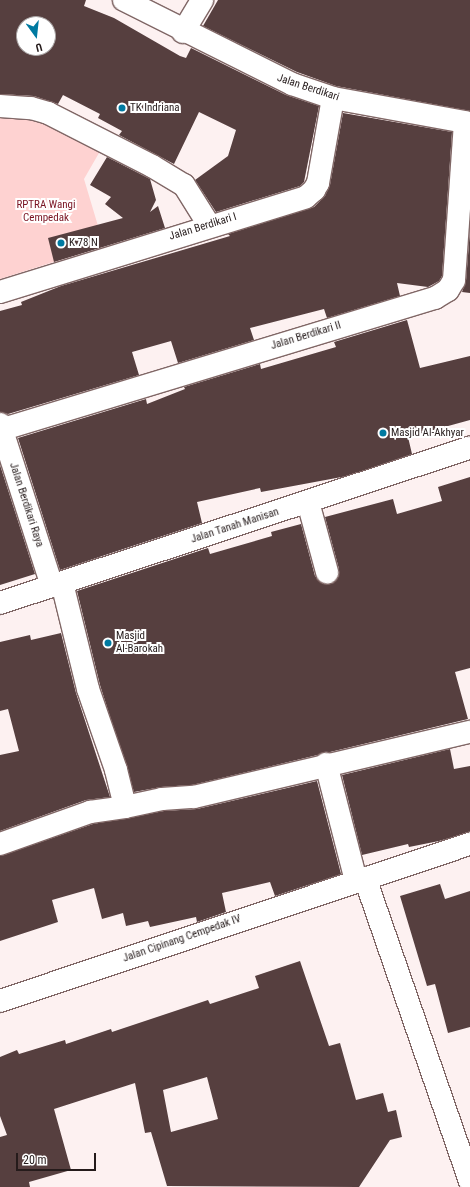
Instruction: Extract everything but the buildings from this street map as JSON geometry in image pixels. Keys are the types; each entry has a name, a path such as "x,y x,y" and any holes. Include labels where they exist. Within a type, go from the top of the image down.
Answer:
{"street":[{"name":"Jalan Berdikari","path":"124,0 183,32 273,76 333,98 465,122"},
{"path":"183,32 202,0"},
{"name":"Jalan Berdikari I","path":"0,292 209,225 306,197 314,190 324,159 333,98"},
{"path":"0,106 31,108 48,113 152,166 184,185 209,225"},
{"name":"Jalan Berdikari II","path":"1,427 435,298 448,290 455,272 465,122"},
{"name":"Jalan Berdikari Raya","path":"1,427 57,585 88,689 116,770 125,807"},
{"name":"Jalan Tanah Manisan","path":"0,602 57,585 470,448"},
{"path":"308,502 327,572"},
{"path":"0,844 90,812 125,807 162,799 194,797 326,764 470,732"},
{"path":"326,764 360,880 470,1181"},
{"name":"Jalan Cipinang Cempedak IV","path":"0,1001 470,844"}],"green space":[{"name":"RPTRA Wangi Cempedak","path":"0,111 33,112 103,146 84,179 104,246 0,279"}],"place":[{"name":"TK Indriana","path":"122,108"},
{"name":"K 78 N","path":"61,243"},
{"name":"Masjid Al-Akhyar","path":"383,433"},
{"name":"Masjid Al-Barokah","path":"108,643"}]}
